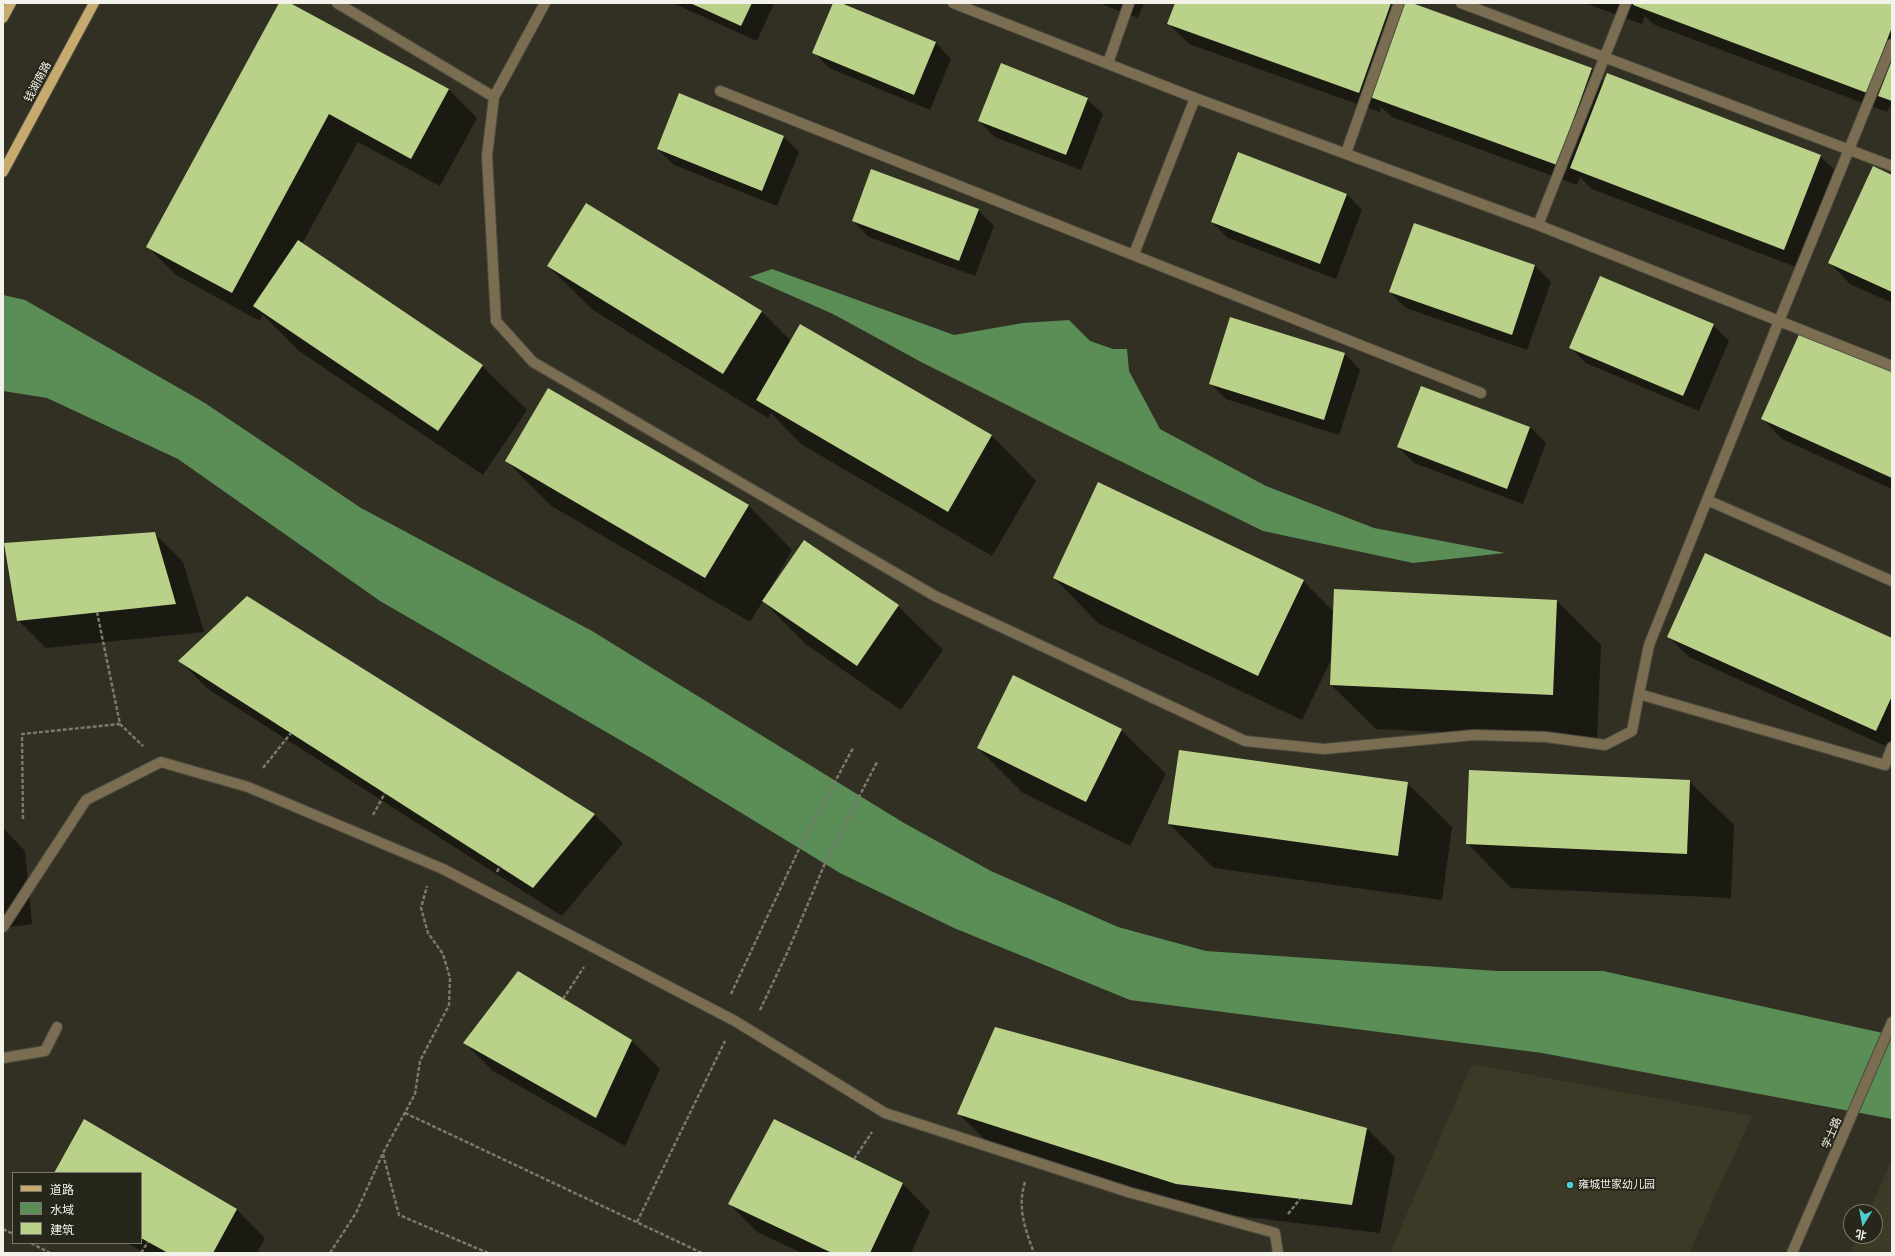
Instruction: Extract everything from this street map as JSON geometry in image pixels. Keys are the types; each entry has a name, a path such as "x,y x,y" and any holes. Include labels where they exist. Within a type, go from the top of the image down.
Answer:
{"main road":[{"path":"3,18 11,3"},
{"name":"钱湖南路","path":"3,172 94,3"}],"street":[{"path":"336,3 494,97"},
{"path":"545,3 494,97 487,156 496,321 533,362 935,596 1245,741 1324,750 1474,735 1546,737 1605,745 1632,731 1638,694 1649,645 1892,44"},
{"path":"954,3 1195,98 1538,226 1892,366"},
{"path":"1108,64 1129,3"},
{"path":"1346,154 1399,3"},
{"path":"1461,3 1892,166"},
{"path":"1538,226 1626,3"},
{"path":"720,91 1134,254 1481,393"},
{"path":"1134,254 1195,98"},
{"path":"1707,500 1892,581"},
{"path":"1638,694 1885,765 1892,747"},
{"path":"3,927 86,800 161,762 248,787 433,865 735,1021 885,1113 1150,1198 1275,1233 1278,1253"},
{"name":"学士路","path":"1792,1253 1892,1022"},
{"path":"3,1058 45,1051 57,1027"}],"path":[{"path":"97,612 120,724 161,762"},
{"path":"23,819 22,734 120,724"},
{"path":"248,787 291,733"},
{"path":"722,1014 800,847 853,748"},
{"path":"750,1030 788,951 826,862 876,762"},
{"path":"330,1253 356,1213 383,1153 415,1094 420,1061 449,1005 450,978 443,954 428,933 422,908 433,865"},
{"path":"563,999 596,948"},
{"path":"637,1222 735,1021"},
{"path":"405,1113 702,1253"},
{"path":"854,1159 885,1113"},
{"path":"383,1153 399,1215 488,1253"},
{"path":"1031,1160 1022,1192 1022,1221 1034,1253"},
{"path":"3,1229 12,1234"},
{"path":"141,1253 148,1242"},
{"path":"33,1244 50,1253"}],"shaded area":[{"name":"雍城世家幼儿园","path":"1472,1064 1752,1116 1689,1253 1390,1253"},
{"path":"1892,1159 1892,1253 1850,1253 1854,1244 1883,1244 1883,1204 1872,1204"}],"water":[{"path":"772,269 954,335 1023,323 1069,320 1090,341 1113,349 1127,349 1129,371 1160,429 1266,486 1374,528 1505,553 1413,563 1263,531 923,363 833,314 749,277"},
{"path":"3,295 25,300 205,403 361,508 592,631 904,823 991,871 1118,927 1206,951 1497,971 1603,971 1892,1035 1892,1119 1542,1053 1130,1000 954,928 840,873 651,758 380,601 178,459 47,398 3,391"}],"building":[{"path":"279,3 290,3 449,89 411,159 329,114 232,293 146,247"},
{"path":"690,3 752,3 741,26"},
{"path":"833,3 841,3 936,42 914,95 812,53"},
{"path":"1175,3 1391,3 1359,93 1167,24"},
{"path":"1404,3 1412,3 1592,68 1557,165 1370,97"},
{"path":"1634,3 1892,3 1892,27 1867,93 1633,5"},
{"path":"1892,60 1892,101 1878,96"},
{"path":"1001,63 1088,98 1066,155 978,121"},
{"path":"1607,73 1821,155 1784,250 1570,168"},
{"path":"679,93 784,136 762,191 657,149"},
{"path":"1238,152 1347,194 1320,264 1211,222"},
{"path":"1873,166 1892,175 1892,292 1828,263"},
{"path":"871,169 979,209 959,261 852,221"},
{"path":"586,203 762,311 723,374 547,266"},
{"path":"1414,223 1535,265 1512,335 1389,292"},
{"path":"298,240 483,365 438,431 253,306"},
{"path":"1600,276 1714,324 1683,396 1569,348"},
{"path":"1230,317 1345,353 1324,420 1209,384"},
{"path":"800,324 992,435 948,512 756,400"},
{"path":"1801,330 1892,372 1892,478 1761,419"},
{"path":"1421,386 1530,427 1507,489 1397,447"},
{"path":"548,388 749,505 705,578 505,461"},
{"path":"1098,482 1304,580 1258,676 1053,578"},
{"path":"155,532 176,604 17,621 4,543"},
{"path":"804,540 899,605 857,666 762,601"},
{"path":"1705,553 1892,638 1892,696 1876,731 1667,637"},
{"path":"1334,589 1557,600 1553,695 1330,685"},
{"path":"247,596 595,814 533,888 178,661"},
{"path":"1013,675 1122,729 1086,802 977,748"},
{"path":"1179,750 1408,782 1398,856 1168,824"},
{"path":"1469,770 1690,780 1687,854 1466,844"},
{"path":"518,971 632,1040 596,1118 463,1043"},
{"path":"995,1027 1367,1128 1352,1205 1176,1184 957,1114"},
{"path":"84,1119 237,1209 213,1253 168,1253 142,1239 142,1172 55,1172"},
{"path":"774,1119 903,1183 870,1253 832,1253 728,1204"}],"place":[{"name":"雍城世家幼儿园","path":"1570,1185"}]}
